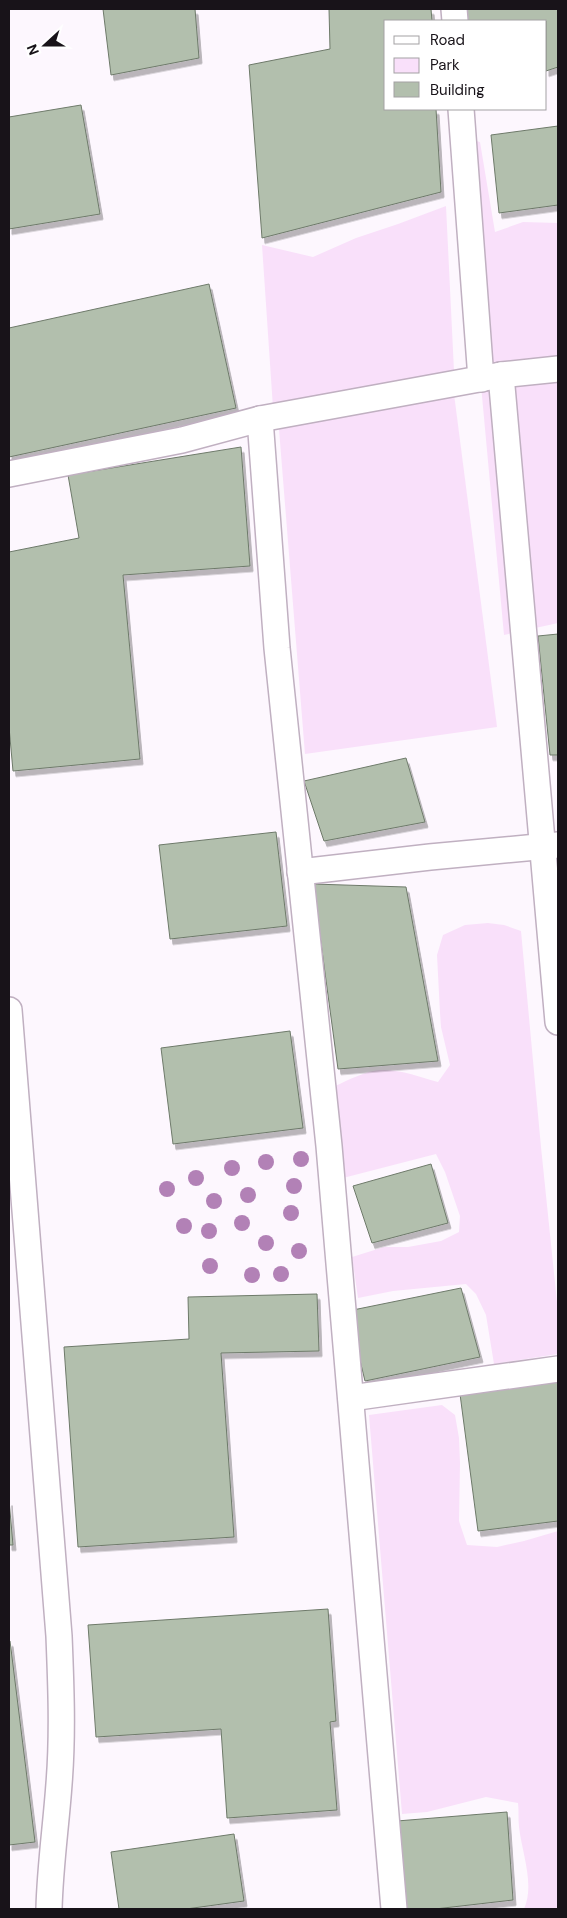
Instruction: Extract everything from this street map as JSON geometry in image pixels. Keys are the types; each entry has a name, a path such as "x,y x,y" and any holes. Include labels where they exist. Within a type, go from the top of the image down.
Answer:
{"street":[{"path":"462,110 491,377 525,626 550,846 558,1022"},
{"path":"9,474 182,440 260,419 491,377 558,369"},
{"path":"260,419 277,648 329,1146 394,1909"},
{"path":"300,872 550,846"},
{"path":"9,1010 59,1636 62,1714 59,1784 50,1870 49,1909"},
{"path":"351,1398 558,1369"}],"green space":[{"path":"455,135 480,142 495,232 523,222 558,223 558,358 479,370"},
{"path":"446,206 454,371 273,408 262,245 313,257 356,238"},
{"path":"558,374 558,623 504,635 481,385"},
{"path":"454,394 497,727 305,754 279,429"},
{"path":"488,923 504,925 521,931 558,1312 558,1354 494,1364 486,1315 476,1294 466,1284 393,1291 358,1298 352,1257 384,1247 408,1247 441,1241 459,1232 460,1216 445,1172 436,1154 343,1178 335,1086 363,1074 380,1070 402,1072 438,1082 450,1065 441,1027 440,1013 437,955 443,935 465,925"},
{"path":"442,1405 455,1415 459,1438 460,1463 459,1521 467,1545 497,1547 558,1531 558,1909 524,1909 527,1900 528,1879 519,1827 518,1803 486,1797 427,1812 402,1814 369,1415"}],"building":[{"path":"103,9 195,9 199,58 111,75"},
{"path":"329,9 431,9 432,20 384,20 384,110 436,110 441,192 262,238 249,65 330,49"},
{"path":"460,9 558,9 558,67 547,71 547,20 461,20"},
{"path":"81,105 100,214 9,229 9,117"},
{"path":"558,126 558,205 499,213 491,135"},
{"path":"209,284 236,408 9,457 9,328"},
{"path":"241,447 250,566 123,575 140,759 13,771 9,727 9,552 79,538 68,475"},
{"path":"558,634 558,755 550,755 538,636"},
{"path":"406,758 425,822 324,841 304,781"},
{"path":"276,832 287,926 170,939 159,845"},
{"path":"313,884 406,887 438,1061 338,1069"},
{"path":"290,1031 303,1128 173,1144 161,1048"},
{"path":"431,1164 448,1223 372,1243 353,1186"},
{"path":"461,1288 480,1357 365,1381 348,1311"},
{"path":"317,1294 319,1351 221,1353 234,1537 78,1547 64,1347 189,1339 188,1297"},
{"path":"558,1382 558,1521 478,1531 460,1394"},
{"path":"9,1500 13,1545 9,1545"},
{"path":"328,1609 336,1721 330,1722 337,1810 227,1818 221,1729 96,1737 88,1625"},
{"path":"9,1641 35,1842 9,1845"},
{"path":"507,1812 513,1900 435,1909 405,1909 397,1821"},
{"path":"234,1834 244,1901 186,1909 119,1909 111,1852"}]}
